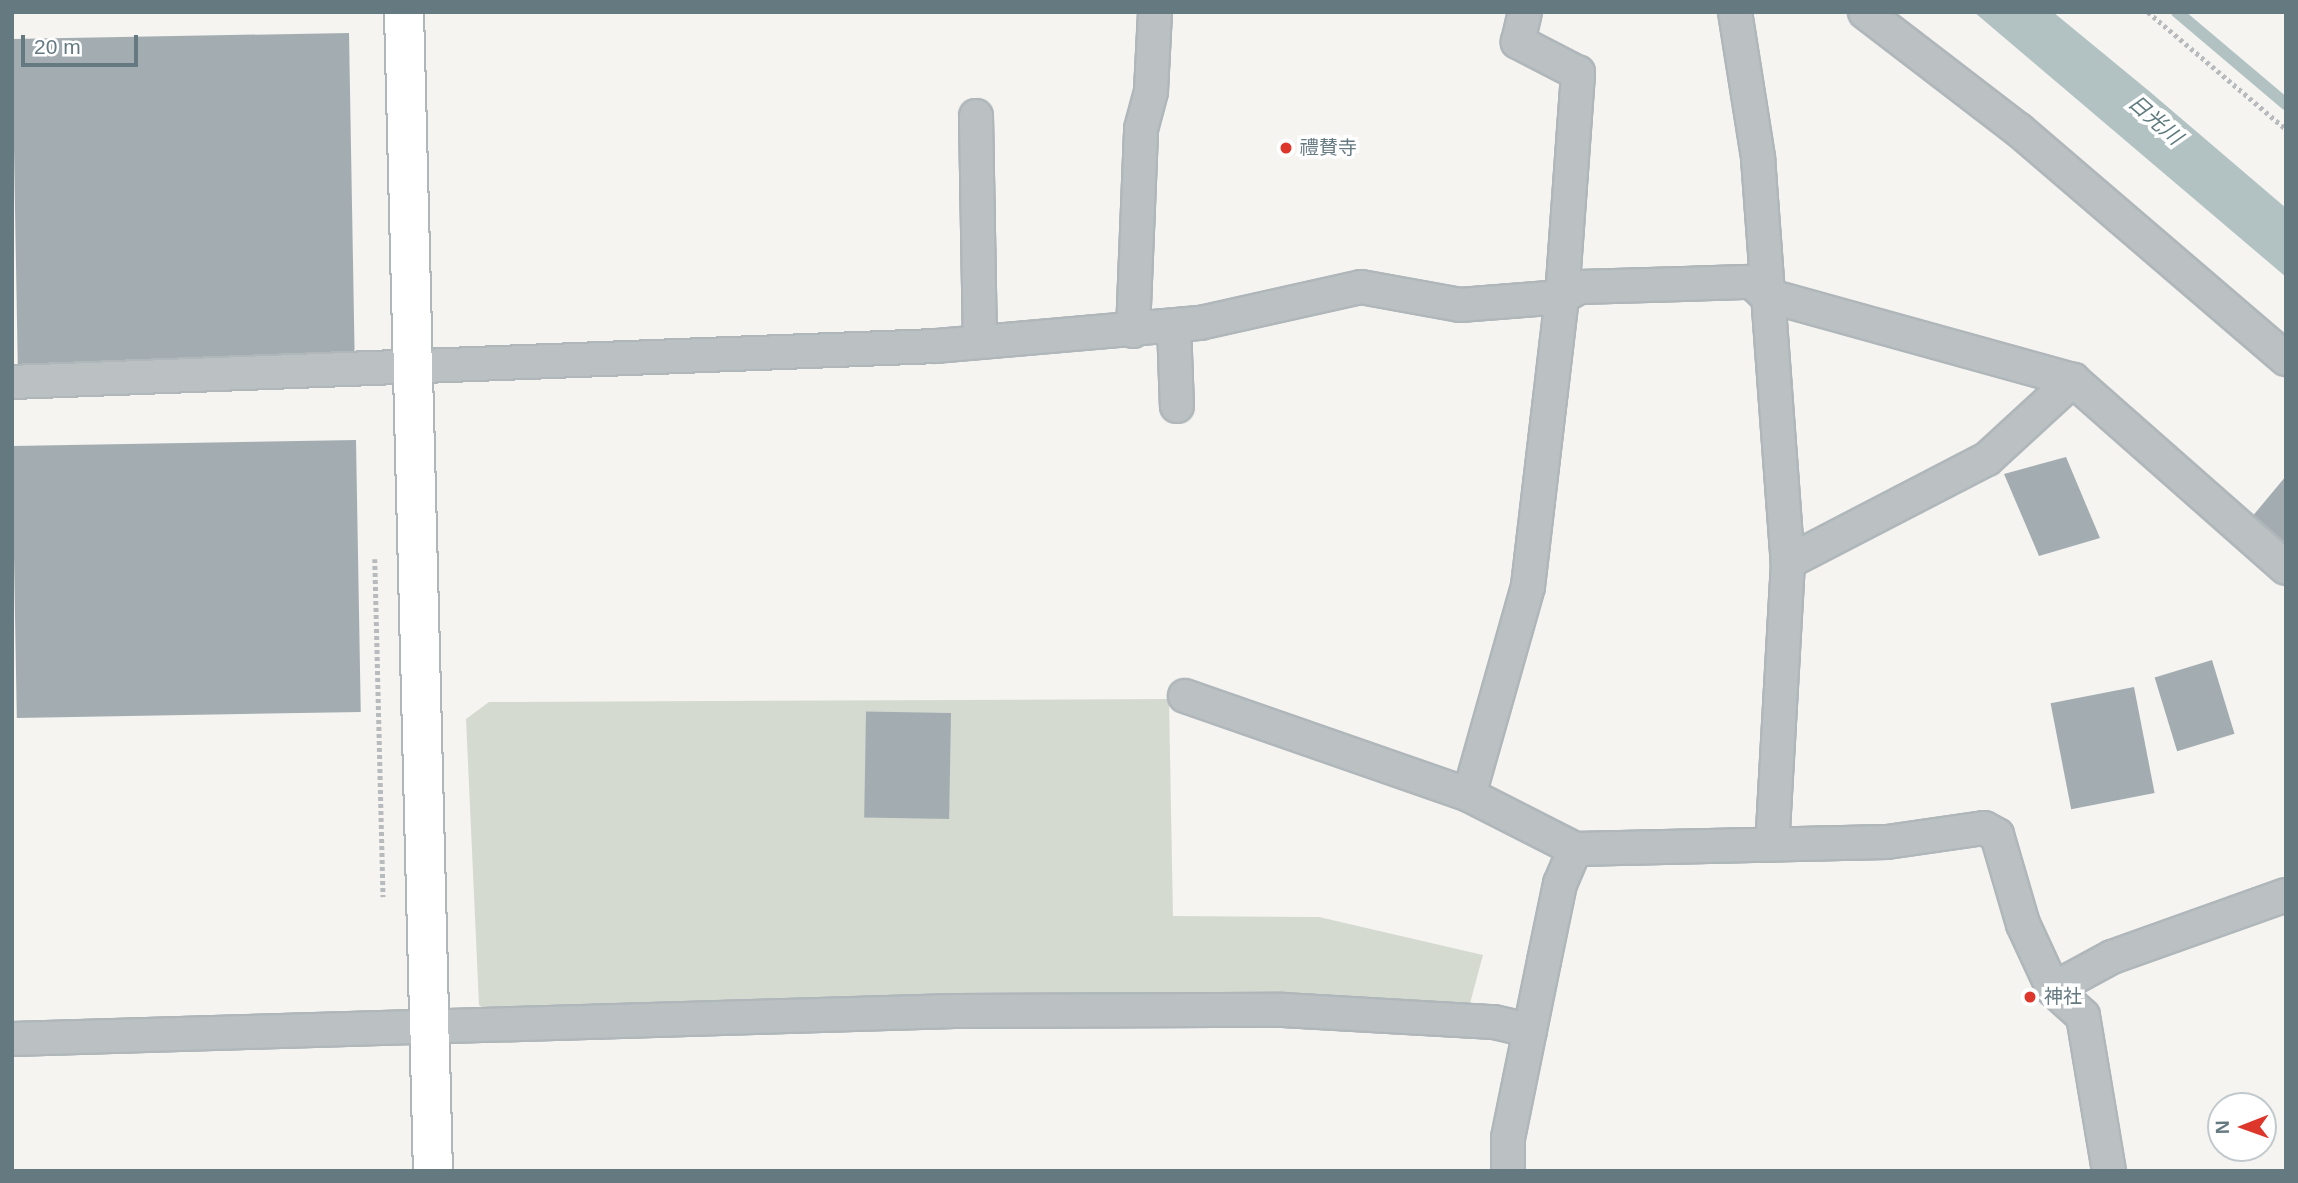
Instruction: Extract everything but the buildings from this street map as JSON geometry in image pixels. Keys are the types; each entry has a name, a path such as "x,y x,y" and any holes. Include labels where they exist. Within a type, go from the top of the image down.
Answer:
{"street":[{"path":"404,12 433,1171"},
{"path":"1133,331 1141,129 1151,90 1155,12"},
{"path":"1469,795 1528,586 1562,297 1578,74 1518,42 1525,12"},
{"path":"1735,12 1759,158 1766,295 1788,562 1772,845"},
{"path":"1865,12 2019,130 2286,359"},
{"path":"976,116 980,342"},
{"path":"12,382 414,368 980,342 1174,326 1361,287 1460,305 1562,297 1579,287 1752,282 1766,295 2073,380 2286,568"},
{"path":"1174,326 1177,406"},
{"path":"1788,562 1987,459 2073,380"},
{"path":"1185,696 1469,795 1575,849 1887,842 1984,828 1997,835 2024,924 2053,989 2083,1016 2109,1171"},
{"path":"1508,1171 1508,1138 1560,884 1575,849"},
{"path":"2053,989 2112,957 2286,895"},
{"path":"12,1039 429,1030 955,1011 1269,1010 1494,1022 1530,1030"}],"path":[{"path":"2148,12 2286,129"}],"shaded area":[{"path":"1169,699 1173,916 1319,917 1483,955 1465,1022 502,1024 479,1005 466,719 489,702"}],"water":[{"name":"日光川","path":"1974,12 2053,12 2149,91 2286,208 2286,277"}],"waterway":[{"path":"2177,12 2286,104"}],"place":[{"name":"禮賛寺","path":"1286,148"},
{"name":"神社","path":"2030,997"}]}
